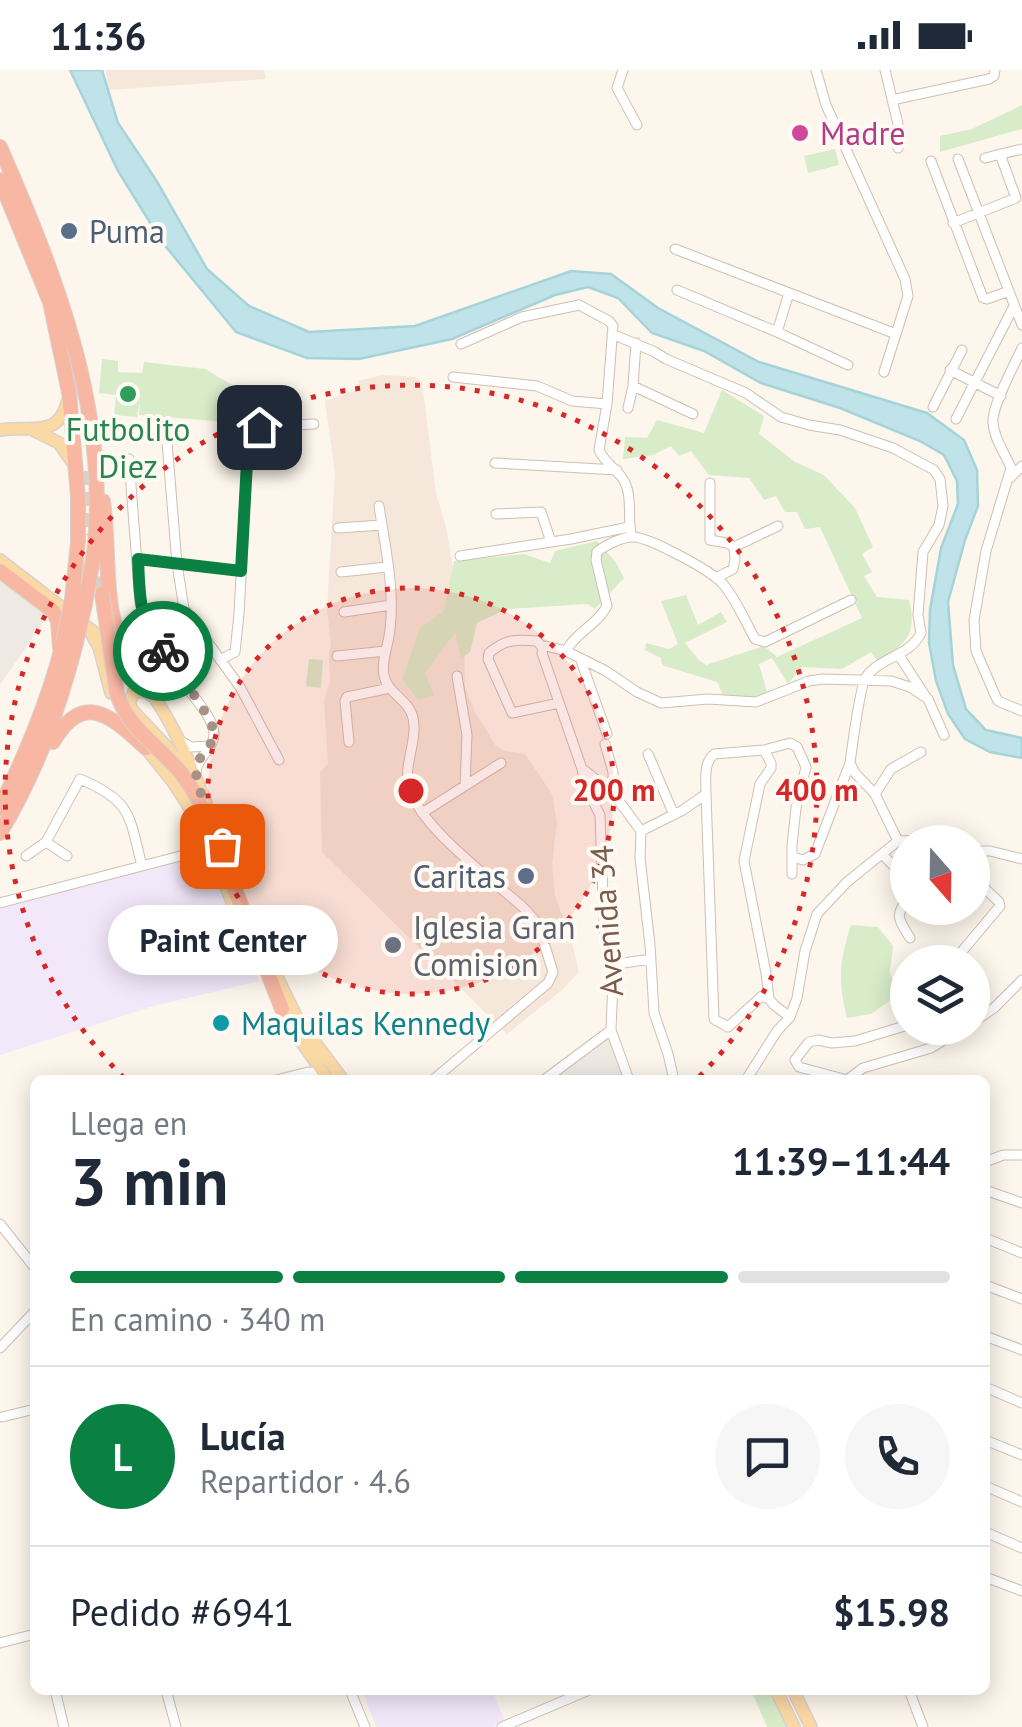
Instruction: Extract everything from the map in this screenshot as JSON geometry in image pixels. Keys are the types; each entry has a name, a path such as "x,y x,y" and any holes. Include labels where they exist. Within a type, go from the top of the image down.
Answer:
{"highway":[{"path":"0,147 71,328 84,389 86,471"},
{"path":"0,180 70,356 95,543 66,649 0,808"},
{"path":"0,210 24,239"},
{"path":"50,302 86,471 104,509 115,626 144,682"},
{"path":"0,566 53,611 66,649 57,714 35,767 0,833"},
{"path":"102,594 122,710 180,772 197,797 282,1010"},
{"path":"35,767 62,727 90,711 110,716 146,748"}],"main road":[{"path":"0,430 46,428 59,421 68,392"},
{"path":"26,428 59,443 86,471"},
{"path":"0,566 94,631 144,682 181,740 282,990 298,1020 339,1075"},
{"path":"0,566 92,635 117,710 174,782 203,828"},
{"path":"153,696 140,690 134,692 129,703 181,767 269,988 321,1072"},
{"path":"778,1695 794,1727"},
{"path":"795,1695 811,1727"}],"street":[{"path":"623,70 617,88 636,126"},
{"path":"816,70 832,119 906,279 908,296 884,372"},
{"path":"885,70 898,124 898,148"},
{"path":"892,100 989,79 995,70"},
{"path":"985,158 1022,148"},
{"path":"953,223 1016,198 1000,154"},
{"path":"958,158 1022,325"},
{"path":"931,162 983,298 1009,291"},
{"path":"674,249 896,334"},
{"path":"677,290 848,366"},
{"path":"777,332 790,293"},
{"path":"461,344 522,317 578,306 610,322 613,326 607,404 599,450 628,488 630,532"},
{"path":"956,419 1014,306"},
{"path":"612,334 746,393 781,416 893,448 938,474 943,506 939,526 923,552 918,615 921,632 910,647 864,679 850,763 815,854 803,860 793,857"},
{"path":"628,408 634,386 636,344"},
{"path":"1022,348 994,410 997,439 1011,468 979,582 974,638 994,695 998,701 1022,712"},
{"path":"933,407 962,350"},
{"path":"950,370 1000,396"},
{"path":"453,377 537,386 572,401 607,404"},
{"path":"634,386 692,414"},
{"path":"220,660 235,652 248,444 259,427 314,424"},
{"path":"167,442 184,609 240,686 279,760"},
{"path":"129,459 140,603 145,622 207,715 214,734 196,768 197,780"},
{"path":"495,463 617,470"},
{"path":"1010,478 1022,466"},
{"path":"710,483 710,540 734,548 736,558 732,568 716,578"},
{"path":"379,506 390,605 383,671 384,680 408,705 414,721 409,788 422,814 435,828 538,924 553,972 548,983 439,1075"},
{"path":"496,514 540,512 551,542"},
{"path":"338,528 382,525"},
{"path":"734,548 778,526"},
{"path":"566,651 606,606 597,552 630,532"},
{"path":"460,556 630,532 716,578 760,642 851,600"},
{"path":"138,559 241,571"},
{"path":"341,572 387,567"},
{"path":"344,612 390,605"},
{"path":"559,702 512,713 488,659 489,652 507,641 537,641 543,648 566,651 606,671 661,703 708,699 756,702 809,681 836,678 891,681 910,686 928,699"},
{"name":"Avenida 34","path":"543,648 587,790 600,815 604,926 614,980 611,1030 627,1075"},
{"path":"338,656 386,651"},
{"path":"898,654 928,699 944,735"},
{"path":"580,658 606,739 613,794"},
{"path":"457,676 468,736 465,786"},
{"path":"349,742 347,697 390,688"},
{"path":"181,740 192,747 210,746"},
{"path":"790,1017 762,996 728,1027 714,1020 706,767 714,754 764,750 790,742 798,747 806,767 796,808 792,874"},
{"path":"764,750 771,768 760,784 744,861 769,999"},
{"path":"876,794 890,769 921,752"},
{"path":"648,754 674,815"},
{"path":"422,814 501,763"},
{"path":"850,763 854,773 876,794 891,825"},
{"path":"582,769 613,794 641,831 654,1013 673,1075"},
{"path":"26,856 46,842 77,781 84,780 121,802 142,866"},
{"path":"641,831 706,794"},
{"path":"188,854 199,845 203,828"},
{"path":"46,842 67,856"},
{"path":"749,1075 790,1017 816,914 890,848"},
{"path":"990,852 1022,859"},
{"path":"2,901 188,854 206,855 216,862"},
{"path":"882,854 890,862"},
{"path":"990,893 1000,906 990,918"},
{"path":"902,925 910,938"},
{"path":"967,945 984,925"},
{"path":"610,966 651,959"},
{"path":"990,1011 1022,980"},
{"path":"551,1075 611,1030"},
{"path":"827,1075 799,1068 796,1060 809,1042 855,1040 890,1030"},
{"path":"854,1075 863,1068 936,1045"},
{"path":"990,1160 1022,1155"},
{"path":"990,1192 1022,1203"},
{"path":"0,1224 30,1262"},
{"path":"990,1240 1022,1253"},
{"path":"990,1287 1022,1299"},
{"path":"0,1348 30,1316"},
{"path":"990,1338 1022,1350"},
{"path":"990,1389 1022,1403"},
{"path":"2,1417 30,1410"},
{"path":"990,1442 1022,1455"},
{"path":"990,1488 1022,1502"},
{"path":"990,1534 1022,1548"},
{"path":"990,1579 1022,1591"},
{"path":"0,1643 30,1635"},
{"path":"55,1695 64,1727"},
{"path":"167,1695 176,1727"},
{"path":"352,1695 365,1727"},
{"path":"502,1727 578,1695"},
{"path":"912,1695 922,1727"}],"shaded area":[{"path":"106,70 264,70 266,79 108,90"},
{"path":"383,375 416,377 422,382 436,493 464,629 465,687 475,712 496,746 525,754 552,794 557,823 552,864 555,896 579,972 507,1034 322,852 320,773 328,763 324,700 330,682 327,609 335,473 325,401 361,388 358,381"},
{"path":"0,580 48,615 0,685"},
{"path":"193,857 207,862 259,981 154,1006 0,1055 0,909"},
{"path":"611,1036 625,1075 560,1075"},
{"path":"364,1695 494,1695 505,1722 492,1727 376,1727"}],"green space":[{"path":"1022,105 1022,129 940,152 940,136 972,129"},
{"path":"835,149 839,165 808,173 804,156"},
{"path":"102,359 118,361 118,372 142,373 144,362 205,369 237,388 232,417 228,422 139,415 140,399 137,417 114,415 116,395 99,393"},
{"path":"722,390 764,416 759,434 795,462 824,475 855,508 873,547 862,554 872,572 864,576 877,597 909,600 912,622 907,637 879,663 871,652 842,669 802,667 788,684 772,658 759,664 767,692 759,699 723,695 717,682 662,665 661,658 645,650 646,643 669,649 678,644 661,601 686,595 698,625 721,612 727,622 685,643 706,665 764,646 777,657 862,618 820,527 805,529 797,512 785,512 776,496 764,500 749,478 709,475 691,451 679,456 671,446 653,455 623,459 625,437 647,438 657,420 704,433"},
{"path":"597,541 624,578 595,609 587,604 507,609 477,623 470,652 461,658 455,633 425,673 434,695 418,700 402,679 420,628 444,611 454,561 524,554 550,563 555,551"},
{"path":"309,659 323,660 321,688 306,686"},
{"path":"851,925 878,927 892,945 890,1000 871,1014 847,1018 841,972"},
{"path":"753,1695 773,1695 789,1727 767,1727"}],"water":[{"path":"70,70 102,70 118,123 207,269 249,306 309,332 415,326 571,271 611,274 658,308 759,362 927,413 964,440 977,470 978,506 948,602 953,665 966,709 986,730 1022,738 1022,758 990,752 965,739 948,714 936,681 929,643 930,610 941,548 958,504 957,481 944,455 840,408 761,383 704,351 652,333 618,298 588,287 555,295 452,339 359,359 307,358 236,332 162,242 118,171"}],"tunnel":[{"path":"85,471 90,535"},
{"path":"94,556 102,594"}],"way so far":[{"path":"163,651 213,730 212,742 196,768 222,846"}],"place":[{"name":"Madre","path":"800,133"},
{"name":"Puma","path":"69,231"},
{"name":"Futbolito Diez","path":"128,394"},
{"name":"Paint Center","path":"222,846"},
{"name":"Caritas","path":"526,876"},
{"name":"Iglesia Gran Comision","path":"393,945"},
{"name":"Maquilas Kennedy","path":"221,1023"}],"route":[{"path":"163,651 145,622 138,559 241,571 248,444 259,427"}]}
